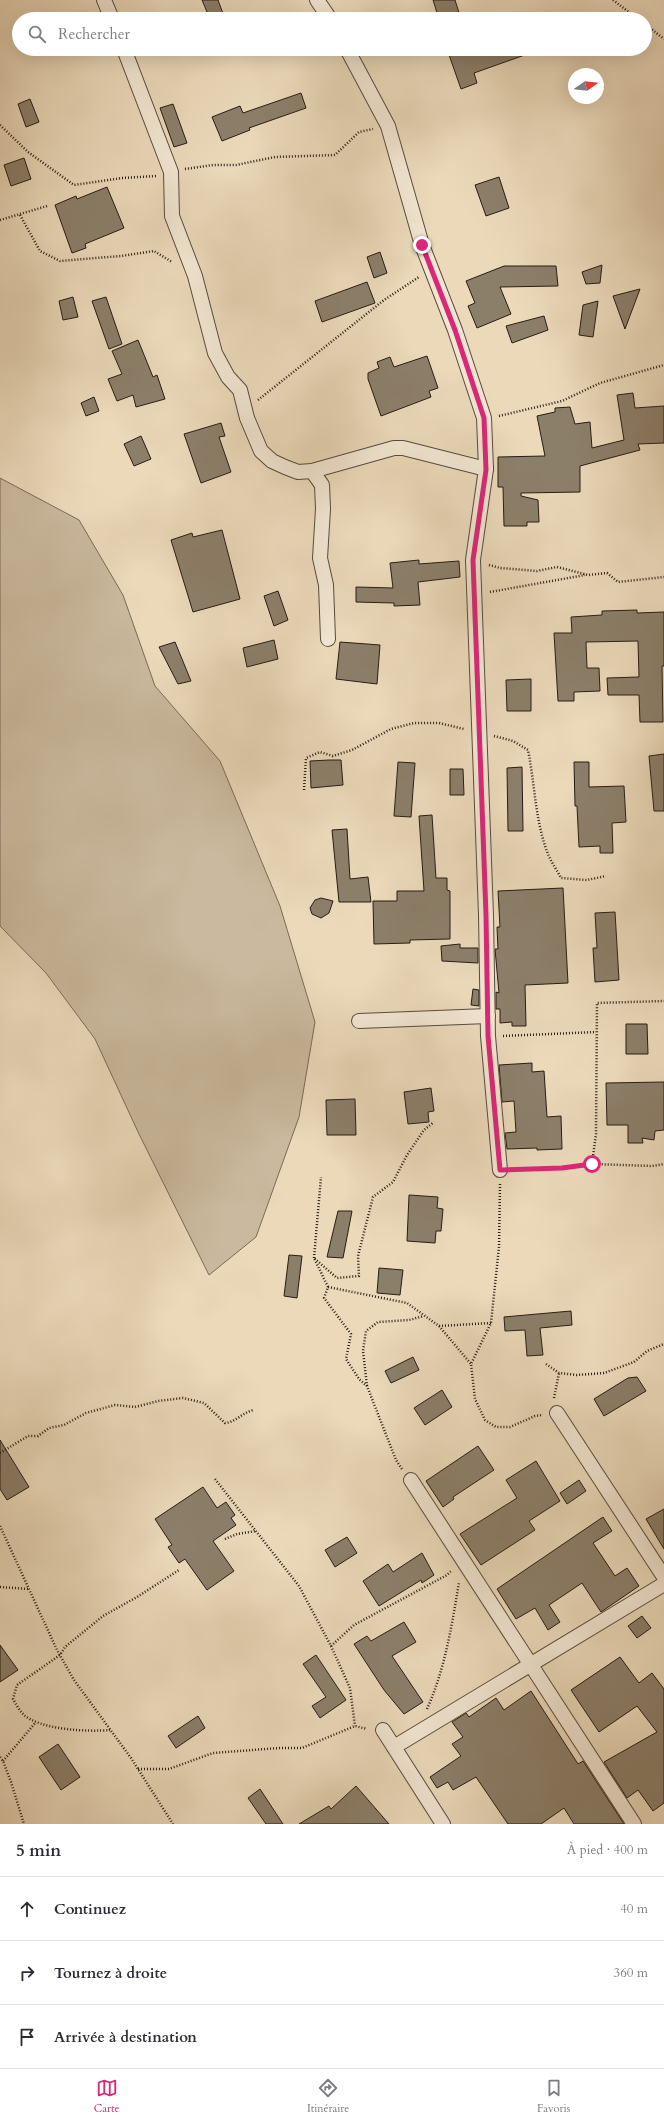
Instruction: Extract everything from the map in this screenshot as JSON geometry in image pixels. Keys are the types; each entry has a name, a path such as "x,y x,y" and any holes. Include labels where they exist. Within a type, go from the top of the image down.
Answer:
{"street":[{"path":"104,0 109,12"},
{"path":"317,0 325,12"},
{"path":"127,56 171,174 172,216 195,276 215,353 228,377 240,390 248,418 261,451 272,461 298,472 312,471 394,448 403,448 486,470"},
{"path":"351,56 388,126 422,245 455,330 484,418 486,470 473,560 486,915 488,1036 500,1170"},
{"path":"312,471 322,485 323,509 320,558 326,585 328,639"},
{"path":"359,1021 488,1016"},
{"path":"558,1413 664,1577"},
{"path":"411,1480 634,1824"},
{"path":"394,1747 664,1584"},
{"path":"383,1730 443,1824"}],"path":[{"path":"613,0 629,12"},
{"path":"652,30 664,39"},
{"path":"0,125 28,152 74,185 122,178 171,174 213,165 236,165 275,157 335,155 359,132 388,126"},
{"path":"0,220 47,206"},
{"path":"20,215 40,251 60,261 121,256 154,251 195,276"},
{"path":"248,418 254,404 264,394 293,374 318,352 384,300 431,270"},
{"path":"484,418 515,413 562,401 600,383 664,365"},
{"path":"473,560 500,568 537,571 557,567 588,575"},
{"path":"474,598 497,590 588,575 607,573 618,582 664,577"},
{"path":"304,790 306,758 320,752 333,756 352,750 391,729 414,723 439,723 513,741 528,750 534,779 539,821 548,854 561,878 587,880 606,876"},
{"path":"592,1164 596,1134 597,1003 664,1001"},
{"path":"488,1036 596,1032"},
{"path":"314,1258 338,1278 359,1276 358,1256 373,1197 393,1182 411,1149 424,1130 434,1122"},
{"path":"559,1373 554,1396 558,1413 535,1416 510,1427 496,1427 486,1420 475,1399 471,1364 491,1323 499,1246 500,1170 562,1168 592,1164 652,1166 664,1164"},
{"path":"321,1177 314,1258 328,1287 324,1298 351,1334 346,1359 359,1379 367,1386"},
{"path":"328,1287 407,1303 438,1326 471,1364"},
{"path":"411,1480 396,1460 367,1386 363,1351 366,1331 378,1322 410,1320 424,1316"},
{"path":"438,1326 491,1323"},
{"path":"546,1364 559,1373 577,1375 604,1373 634,1362 647,1351 664,1344"},
{"path":"0,1453 28,1436 38,1436 49,1428 64,1425 86,1413 115,1405 135,1407 158,1401 183,1398 204,1403 225,1423 231,1422 245,1411 254,1410"},
{"path":"216,1479 299,1586 331,1646 350,1688 356,1726"},
{"path":"0,1526 60,1655 74,1680 138,1768 173,1824"},
{"path":"225,1539 237,1534 256,1530"},
{"path":"331,1646 354,1625 447,1575 463,1560"},
{"path":"415,1734 436,1689 451,1632 463,1560"},
{"path":"110,1730 91,1732 47,1726 36,1722 24,1715 13,1699 17,1685 60,1655 65,1647 103,1616 138,1597 179,1570"},
{"path":"0,1587 30,1589"},
{"path":"3,1761 36,1722"},
{"path":"138,1768 169,1769 213,1753 279,1748 302,1748 356,1726 370,1730 383,1730"},
{"path":"0,1757 3,1761 24,1824"}],"shaded area":[{"path":"0,478 79,520 123,595 155,686 220,761 280,906 315,1022 299,1117 256,1237 209,1275 139,1134 95,1039 46,973 0,926"}],"building":[{"path":"202,0 218,0 222,12 207,12"},
{"path":"433,0 455,0 459,12 437,12"},
{"path":"449,56 522,56 474,73 477,83 461,89"},
{"path":"301,93 306,108 249,128 250,130 222,141 212,117 240,106 243,113"},
{"path":"30,99 39,122 26,127 18,104"},
{"path":"173,104 187,143 174,147 160,108"},
{"path":"24,158 31,179 11,186 4,165"},
{"path":"499,177 509,208 486,216 475,185"},
{"path":"107,187 124,228 85,244 86,248 72,253 55,205 76,196 77,199"},
{"path":"380,252 387,273 374,278 367,257"},
{"path":"602,265 600,283 586,284 582,272"},
{"path":"504,266 556,266 558,286 500,287 511,314 477,328 468,306 475,303 466,281"},
{"path":"367,282 375,303 322,322 315,301"},
{"path":"640,289 625,329 613,296"},
{"path":"73,297 78,317 63,320 59,301"},
{"path":"106,297 122,344 109,349 92,301"},
{"path":"598,301 593,337 579,335 583,305"},
{"path":"544,316 548,330 512,343 506,326"},
{"path":"138,340 153,377 157,375 165,399 136,407 133,395 117,401 108,379 122,374 112,351"},
{"path":"427,356 438,388 429,391 431,397 381,416 368,379 368,373 379,368 377,362 390,357 394,367"},
{"path":"633,393 635,408 664,406 664,443 638,444 640,450 580,466 580,492 521,493 521,496 538,500 539,522 527,522 527,526 504,526 503,487 498,487 498,457 545,456 537,416 555,412 555,408 570,407 575,424 590,422 592,448 624,440 617,395"},
{"path":"94,397 99,411 86,416 81,403"},
{"path":"221,423 225,436 219,437 231,472 201,483 184,434"},
{"path":"141,436 151,459 134,466 124,444"},
{"path":"222,530 240,599 193,612 171,540 192,533 193,537"},
{"path":"419,560 419,564 459,561 460,577 418,582 420,605 394,606 394,603 356,602 356,587 393,588 390,563"},
{"path":"278,591 288,620 274,626 264,596"},
{"path":"637,610 637,613 664,612 664,666 662,666 663,722 640,722 639,695 608,695 607,678 639,677 638,641 586,642 587,668 599,668 600,691 574,692 574,701 558,701 554,633 572,633 571,617 602,615 602,611"},
{"path":"274,640 278,659 247,667 243,648"},
{"path":"175,642 191,681 178,684 159,647"},
{"path":"340,642 380,645 377,684 336,679"},
{"path":"531,679 531,711 507,711 506,680"},
{"path":"664,754 664,811 654,811 649,756"},
{"path":"341,760 343,785 311,788 310,761"},
{"path":"398,762 415,763 411,817 394,816"},
{"path":"574,762 589,762 589,787 624,786 626,822 612,823 613,853 600,853 600,846 579,847 577,806 575,806"},
{"path":"522,767 523,831 508,831 507,768"},
{"path":"450,769 463,769 464,795 450,795"},
{"path":"432,815 436,878 447,878 447,890 450,891 450,939 410,940 410,943 374,944 373,901 397,901 397,891 424,891 419,816"},
{"path":"347,829 350,879 368,877 371,902 339,902 332,830"},
{"path":"563,888 568,983 525,985 526,1026 512,1026 512,1022 500,1023 500,1009 496,1009 496,992 499,993 495,949 498,949 497,927 500,927 498,891"},
{"path":"321,898 333,901 329,913 321,918 312,914 310,908 315,900"},
{"path":"615,912 619,980 595,982 593,948 597,948 595,913"},
{"path":"460,944 460,948 478,948 478,963 442,961 441,946"},
{"path":"473,989 479,990 479,1006 471,1005"},
{"path":"626,1024 647,1024 648,1054 626,1054"},
{"path":"532,1063 532,1072 544,1071 547,1117 561,1116 562,1149 507,1149 505,1133 516,1132 514,1101 502,1102 499,1065"},
{"path":"664,1082 664,1130 655,1131 654,1140 642,1138 643,1143 628,1143 628,1125 607,1125 606,1083"},
{"path":"431,1088 434,1111 428,1112 429,1122 408,1124 404,1092"},
{"path":"355,1099 356,1135 327,1135 326,1100"},
{"path":"409,1195 438,1197 437,1208 443,1209 441,1231 436,1231 435,1243 407,1241"},
{"path":"338,1211 352,1211 343,1258 327,1257"},
{"path":"289,1255 302,1256 297,1298 284,1296"},
{"path":"379,1268 403,1270 400,1295 377,1293"},
{"path":"571,1311 572,1325 540,1328 543,1355 527,1356 525,1330 505,1331 504,1317"},
{"path":"413,1357 419,1370 391,1383 385,1371"},
{"path":"637,1377 646,1391 604,1416 594,1399 628,1378"},
{"path":"442,1390 452,1407 425,1425 414,1408"},
{"path":"0,1440 29,1487 7,1500 0,1489"},
{"path":"478,1446 494,1470 453,1497 454,1499 443,1507 426,1481"},
{"path":"536,1461 560,1501 529,1521 535,1530 481,1565 460,1534 517,1498 506,1480"},
{"path":"579,1480 586,1491 567,1504 560,1493"},
{"path":"203,1487 217,1508 226,1502 235,1515 231,1518 236,1525 213,1541 234,1571 207,1590 185,1559 179,1563 168,1547 172,1545 155,1519"},
{"path":"664,1509 664,1549 646,1519"},
{"path":"603,1517 612,1531 593,1543 615,1576 627,1568 639,1586 601,1612 582,1583 549,1605 560,1622 548,1630 535,1608 516,1619 497,1589"},
{"path":"347,1537 357,1553 335,1567 325,1550"},
{"path":"422,1553 434,1575 422,1583 421,1580 379,1606 363,1581 388,1564 393,1572"},
{"path":"642,1616 651,1628 637,1638 628,1626"},
{"path":"404,1622 416,1642 392,1656 423,1702 404,1714 384,1690 354,1644 367,1636 371,1641"},
{"path":"0,1645 18,1670 0,1682"},
{"path":"316,1655 346,1700 320,1718 312,1706 326,1697 303,1664"},
{"path":"620,1657 639,1683 652,1673 664,1689 664,1803 653,1811 638,1790 627,1798 604,1762 657,1732 637,1706 599,1732 571,1690"},
{"path":"531,1691 578,1764 583,1761 624,1824 574,1824 564,1808 541,1824 508,1824 476,1777 453,1790 448,1782 437,1788 430,1777 461,1756 452,1744 463,1737 452,1722 466,1713 469,1717 496,1698 504,1710"},
{"path":"198,1716 205,1728 176,1748 168,1736"},
{"path":"58,1744 80,1777 61,1790 39,1757"},
{"path":"356,1786 389,1824 299,1824 329,1806 331,1809"},
{"path":"260,1789 283,1824 266,1824 248,1798"}],"route":[{"path":"422,245 455,330 484,418 486,470 473,560 486,915 488,1036 500,1170 519,1168 562,1168 592,1164"}]}
